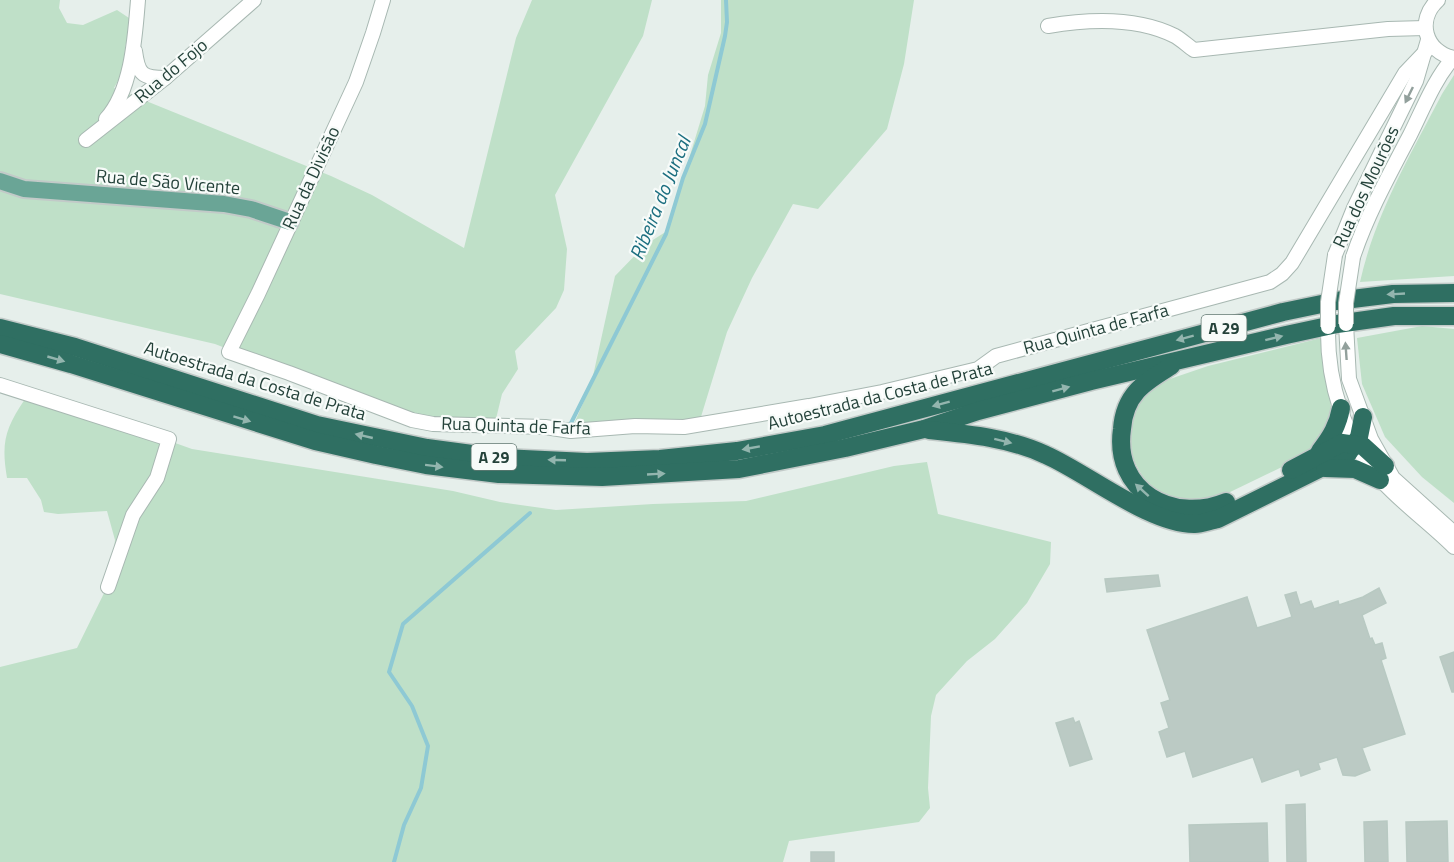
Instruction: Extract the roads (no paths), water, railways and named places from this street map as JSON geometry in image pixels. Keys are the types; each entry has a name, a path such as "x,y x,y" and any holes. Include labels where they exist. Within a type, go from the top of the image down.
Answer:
{"highway":[{"name":"Autoestrada da Costa de Prata","path":"0,328 75,347 317,425 427,448 502,458 587,462 660,459 737,451 825,435 1283,312 1336,301 1393,294 1454,293"},
{"name":"Autoestrada da Costa de Prata","path":"0,344 315,441 426,465 499,474 602,477 739,469 845,448 924,429 978,411 1091,381 1337,324 1394,316 1454,316"},
{"path":"1176,362 1137,391 1124,413 1120,439 1122,461 1132,480 1146,494 1165,506 1186,510 1206,509 1317,463 1347,455 1356,444 1363,417"},
{"path":"924,429 1003,441 1045,454 1140,508 1168,519 1196,524 1218,519 1317,463 1339,418 1341,408"},
{"path":"1356,444 1369,450 1383,473"},
{"path":"1317,463 1383,473"}],"main road":[{"name":"Rua de São Vicente","path":"0,171 77,194"},
{"name":"Rua de São Vicente","path":"0,181 24,189 224,204 251,209 290,222"}],"street":[{"path":"138,0 134,46 137,66 143,75 165,78"},
{"name":"Rua do Fojo","path":"134,46 125,82 112,112 87,140 165,78 254,0"},
{"name":"Rua da Divisão","path":"229,352 356,82 383,0"},
{"name":"Rua dos Mourões","path":"1356,444 1346,426 1332,383 1327,350 1328,310 1335,255 1354,208 1416,81 1426,40 1426,17 1436,0"},
{"path":"1048,26 1082,20 1153,28 1176,37 1194,50 1388,29 1426,40 1438,52 1454,58"},
{"name":"Rua Quinta de Farfa","path":"229,352 412,420 433,424 545,427 571,431 635,426 684,427 830,402 978,369 996,356 1255,287 1276,278 1292,263 1426,40"},
{"name":"Rua dos Mourões","path":"1454,58 1432,91 1370,214 1353,257 1346,303 1349,379 1383,473 1454,547"},
{"path":"0,385 170,439 157,478 133,515 108,587"},
{"name":"Rua dos Mourões","path":"1383,473 1393,478 1454,533"}],"waterway":[{"name":"Ribeira do Juncal","path":"569,427 666,234 683,178 705,124 725,36 726,0"},
{"name":"Ribeira do Juncal","path":"394,862 404,825 421,788 428,746 412,706 389,672 403,624 530,513"}]}
